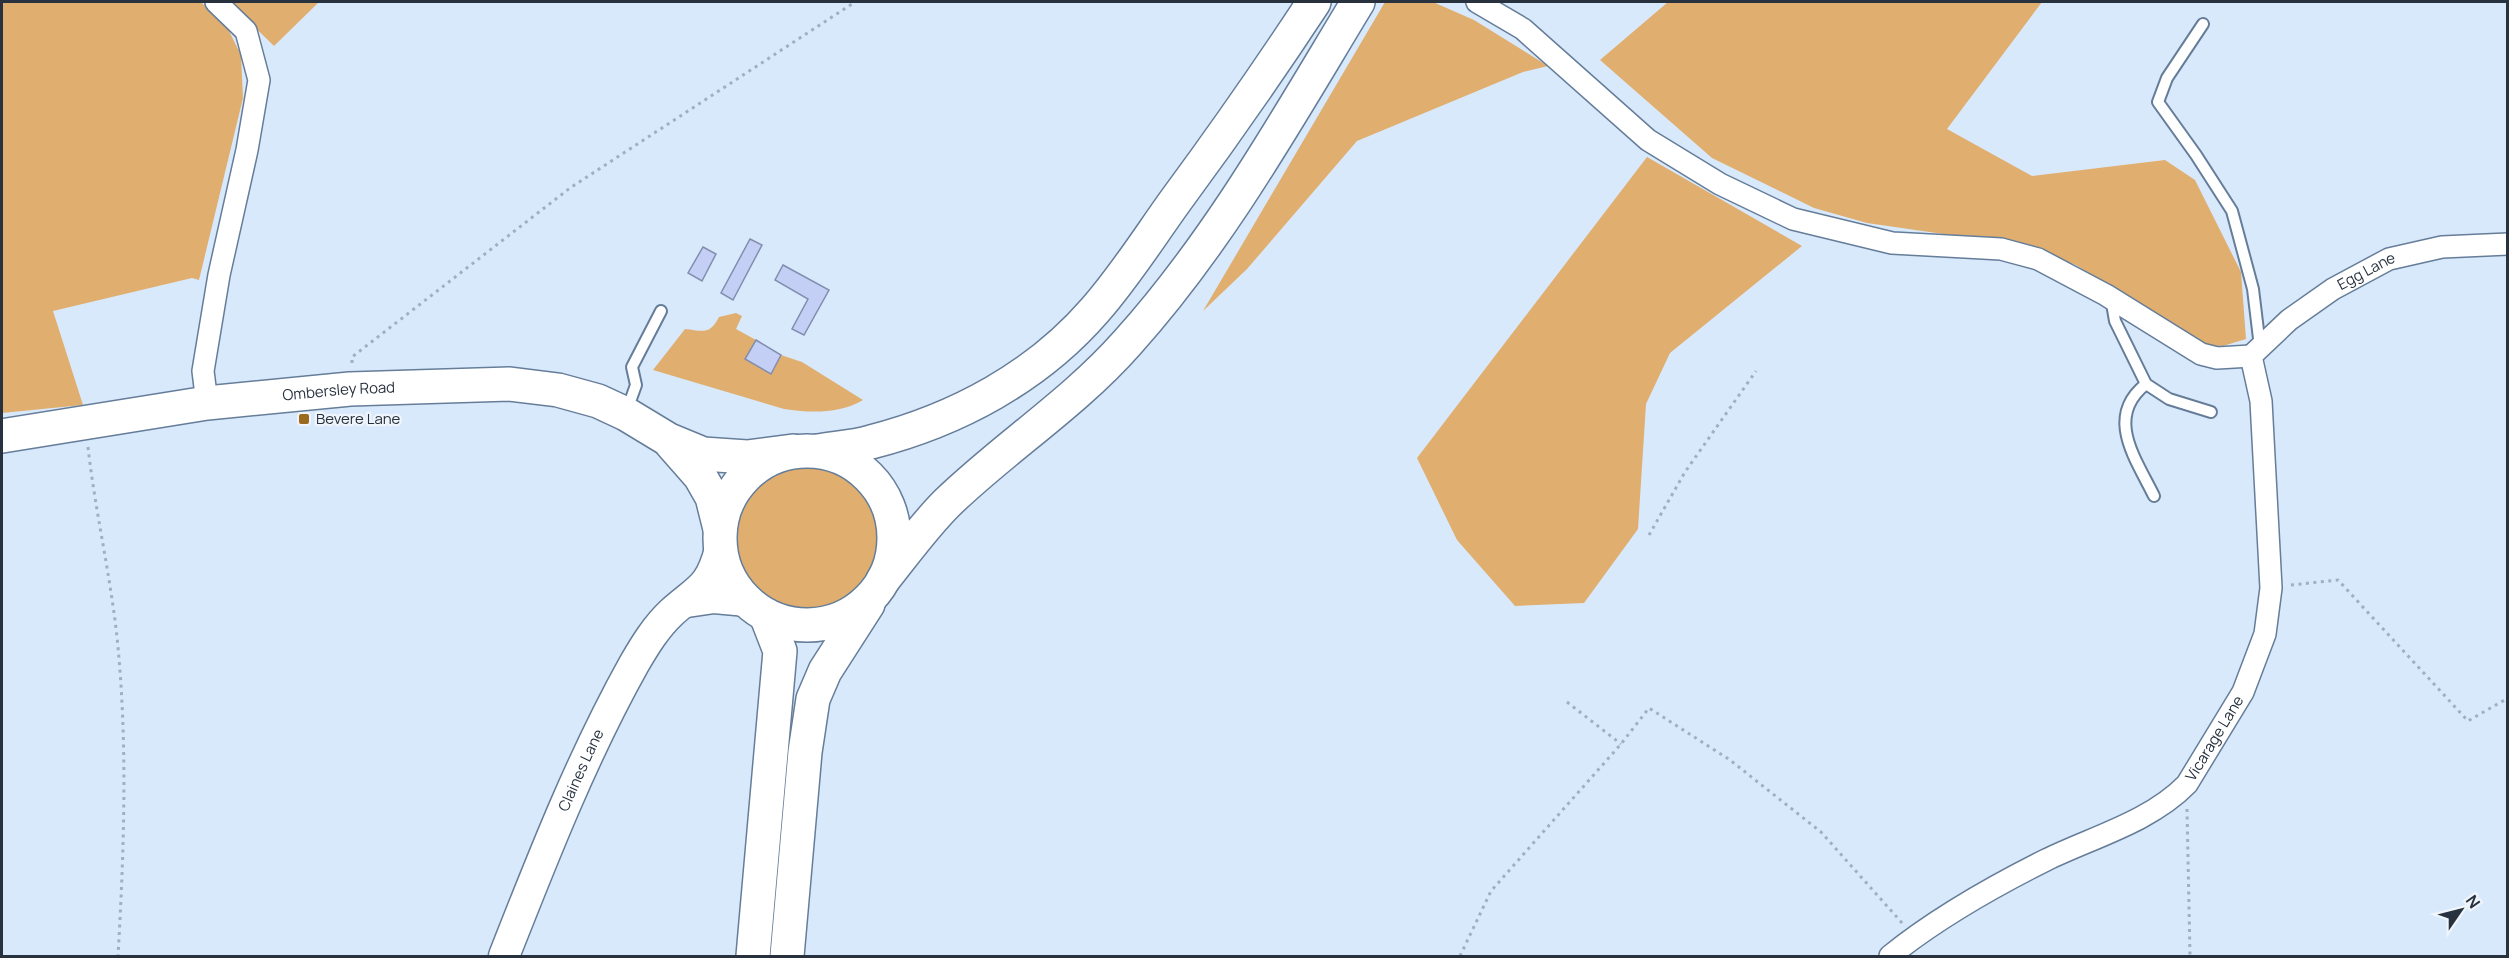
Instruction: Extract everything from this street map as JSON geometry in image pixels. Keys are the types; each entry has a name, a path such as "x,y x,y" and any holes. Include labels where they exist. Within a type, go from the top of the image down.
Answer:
{"main road":[{"path":"753,957 780,651 757,608 734,586 725,569 720,539 725,508 734,489 748,472 769,459 805,451 871,442 965,409 1007,386 1041,362 1095,310 1231,124 1314,2"},
{"path":"757,608 791,624 816,625 841,618 862,605 946,504 1080,392 1151,315 1252,177 1358,2"},
{"name":"Ombersley Road","path":"2,436 207,403 350,389 510,384 558,390 598,400 669,440 703,454 728,457 805,451"},
{"name":"Ombersley Road","path":"669,440 700,476 712,497 720,539"},
{"path":"787,957 805,752 813,699 825,671 881,584 890,565 894,540 891,515 881,491 864,472 841,458 805,451"}],"street":[{"path":"207,403 203,371 206,350 259,80 246,31 216,2"},
{"path":"1477,2 1523,29 1648,140 1720,184 1793,219 1892,243 2001,249 2038,260 2111,298 2201,354 2217,357 2255,352"},
{"name":"Egg Lane","path":"2255,352 2289,320 2333,290 2389,259 2442,247 2508,244"},
{"name":"Vicarage Lane","path":"1890,957 1914,936 1986,892 2047,860 2139,817 2175,796 2187,784 2243,692 2265,634 2271,588 2261,401 2255,352"},
{"name":"Claines Lane","path":"504,957 571,792 613,704 648,641 663,621 707,584 715,569 720,539"},
{"path":"687,602 714,598 757,608"}],"lane":[{"path":"2203,24 2167,78 2158,102 2232,211 2253,290 2255,352"},
{"path":"2111,298 2115,321 2146,384 2169,399 2211,412"},
{"path":"626,414 636,385 632,367 661,311"},
{"path":"2146,384 2130,399 2124,417 2128,441 2154,496"}],"path":[{"path":"350,389 352,357 570,188 855,2"},
{"path":"1649,535 1685,472 1756,371"},
{"path":"86,424 117,635 124,734 125,845 118,957"},
{"path":"2271,588 2338,580 2468,721 2508,698"},
{"path":"1567,702 1621,744"},
{"path":"1460,957 1491,891 1621,744 1649,708 1730,760 1821,832 1914,936"},
{"path":"2175,796 2189,810 2190,957"}],"shaded area":[{"path":"2,2 201,2 229,31 241,55 243,98 199,280 192,278 53,311 83,405 2,413"},
{"path":"229,2 319,2 274,46"},
{"path":"1385,2 1433,2 1474,20 1548,66 1523,72 1357,141 1247,269 1203,311"},
{"path":"1668,2 2042,2 1947,129 2032,176 2165,160 2195,180 2241,272 2246,339 2223,346 2204,345 2076,265 2003,239 1957,236 1867,223 1814,208 1712,158 1600,60"},
{"path":"1647,157 1802,246 1670,353 1646,404 1638,529 1584,603 1515,606 1457,540 1417,458"},
{"path":"736,313 742,316 736,329 756,340 745,359 771,373 781,355 802,362 863,400 834,410 784,409 653,370 685,329 709,329 719,317"},
{"path":"808,464 836,469 861,485 877,510 882,538 877,566 861,591 836,607 808,612 780,607 755,591 739,566 734,538 739,510 755,485 780,469"}],"building":[{"path":"750,239 762,245 733,300 721,293"},
{"path":"703,247 716,254 702,281 688,273"},
{"path":"783,265 829,290 804,335 792,329 808,299 775,280"},
{"path":"756,340 781,355 771,374 745,359"}],"place":[{"name":"Bevere Lane","path":"304,419"}]}
